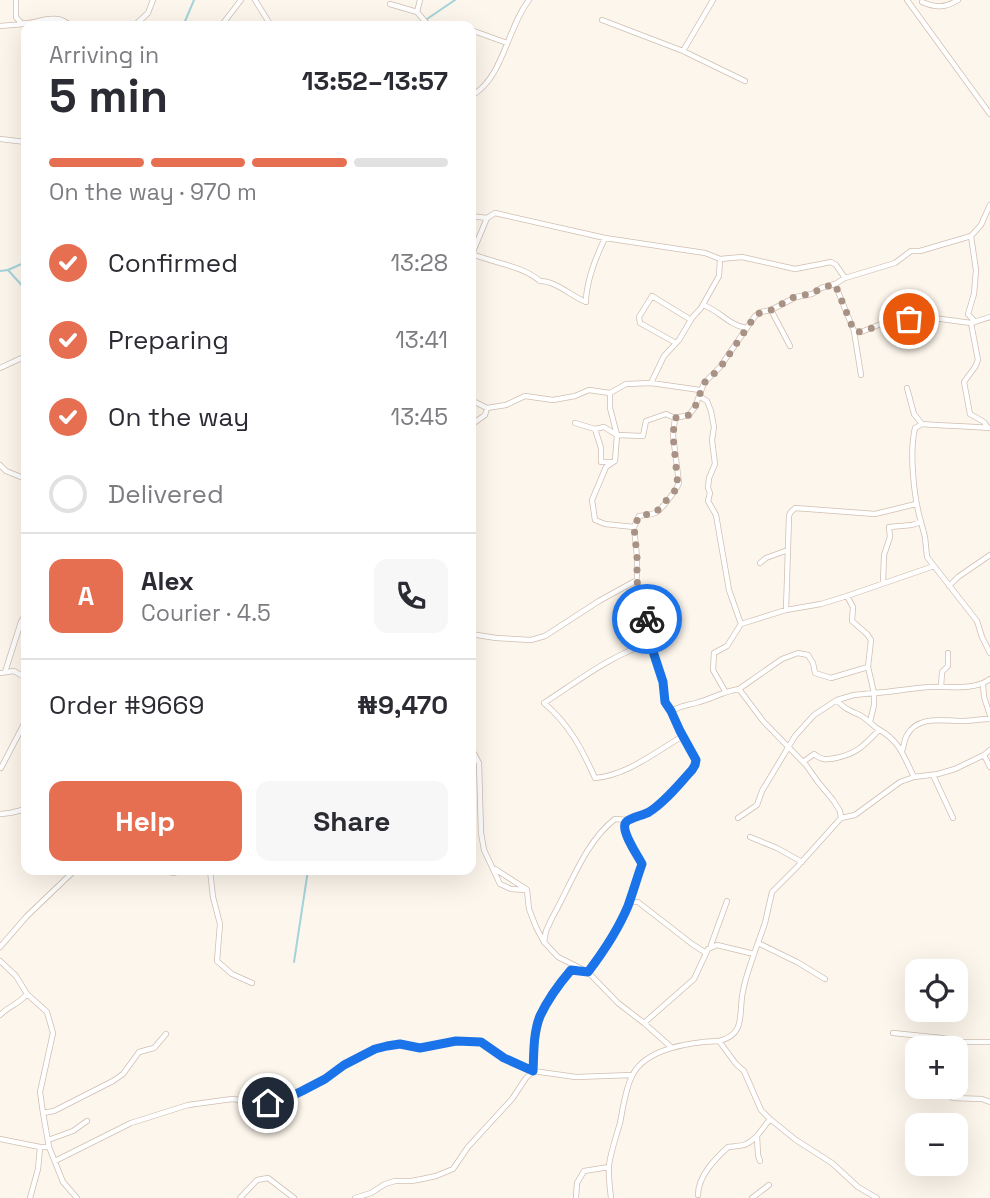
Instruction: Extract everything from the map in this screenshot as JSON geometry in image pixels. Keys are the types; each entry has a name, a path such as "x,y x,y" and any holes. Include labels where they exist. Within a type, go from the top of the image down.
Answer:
{"street":[{"path":"16,0 16,17 21,23"},
{"path":"139,21 148,13 153,0"},
{"path":"225,21 241,0"},
{"path":"255,0 269,21"},
{"path":"417,12 420,0"},
{"path":"476,93 495,70 516,21 529,0"},
{"path":"683,51 713,0"},
{"path":"907,0 990,114"},
{"path":"917,13 923,1 942,8 958,0"},
{"path":"390,4 417,12 425,21"},
{"path":"602,20 683,51 745,81"},
{"path":"41,21 62,21"},
{"path":"0,26 21,24"},
{"path":"476,32 507,43"},
{"path":"0,139 21,141"},
{"path":"575,423 595,429 604,427 617,435 643,436 646,421 667,414 675,418 689,415 704,383 720,368 755,316 796,296 812,294 845,278 895,263 911,251 920,251 971,236 981,225 990,205"},
{"path":"476,244 487,218 495,213 605,238 697,252 720,259 741,257 795,269 831,262 845,278"},
{"path":"476,217 487,218"},
{"path":"971,236 976,270 974,294 968,314 973,322 978,360 964,382 970,414 989,428"},
{"path":"476,256 530,272 540,281 548,281 586,302 597,254 605,238"},
{"path":"651,383 664,356 703,305 719,276 720,259"},
{"path":"835,284 854,331 861,375"},
{"path":"676,343 640,323 639,317 652,296 691,320"},
{"path":"703,305 711,307 730,323 746,328"},
{"path":"771,310 790,346"},
{"path":"854,331 861,332 886,323 926,317 973,322 990,317"},
{"path":"0,368 21,358"},
{"path":"476,402 487,408 506,405 525,396 553,400 589,390 610,393 626,384 651,383 700,393 711,411 715,426 712,440 715,464 709,478 708,501 716,515 729,590 741,624"},
{"path":"906,388 914,414 922,424"},
{"path":"610,393 610,408 617,435 615,461"},
{"path":"476,421 485,415 487,408"},
{"path":"544,942 545,931 595,840 605,827 615,819 640,817 654,809 695,765 696,760 665,702 663,682 650,643 647,618 637,580 634,527 639,516 657,511 678,487 673,435 675,418"},
{"path":"989,428 922,424 915,428 912,449 916,505 925,537 927,557 977,621 990,653"},
{"path":"595,429 601,447 601,462 615,461"},
{"path":"615,461 606,467 592,500 595,520 634,527"},
{"path":"0,465 6,471 21,477"},
{"path":"786,610 789,516 795,508 876,514 916,505"},
{"path":"883,583 889,527 920,522"},
{"path":"760,563 766,558 788,551"},
{"path":"949,586 990,555"},
{"path":"725,691 713,670 714,653 727,646 741,624 786,610 821,604 934,566"},
{"path":"476,635 531,640 545,636 637,580"},
{"path":"847,596 853,607 852,621 871,640 868,667 874,693 870,722"},
{"path":"2,673 21,622"},
{"path":"650,643 626,652 580,677 544,703 567,726 595,778 609,777 646,760 682,736"},
{"path":"671,711 683,704 697,703 725,691 739,689 782,659 798,653 808,655 815,673 831,678 868,667"},
{"path":"941,687 942,672 948,666 948,653"},
{"path":"2,673 13,671 21,675"},
{"path":"738,818 757,805 762,791 795,736 814,715 837,701 854,695 983,684 990,679"},
{"path":"902,751 905,738 915,725 920,723 990,717 983,684"},
{"path":"739,689 762,721 803,762 841,811 841,818"},
{"path":"837,701 890,735 898,744 914,777"},
{"path":"803,762 814,754 820,759 828,760 852,754 879,729"},
{"path":"0,775 21,730"},
{"path":"611,1198 609,1167 632,1075 638,1066 660,1052 695,1042 728,1039 738,1028 742,993 765,923 772,892 841,818 855,815 900,782 955,769 990,750"},
{"path":"984,755 990,767"},
{"path":"476,757 479,762 484,850 500,884 511,889 527,890"},
{"path":"933,775 953,818"},
{"path":"0,814 21,810"},
{"path":"588,972 604,952 619,925 642,864 626,835 624,827 628,820"},
{"path":"750,837 802,862"},
{"path":"494,869 527,890"},
{"path":"0,947 27,916 70,875"},
{"path":"211,875 220,924 217,961 232,974 252,983"},
{"path":"527,890 529,909 544,942 558,957 588,972 618,1003 671,1048"},
{"path":"644,1023 694,979 713,943 727,901"},
{"path":"629,902 638,902 692,944 707,951"},
{"path":"758,943 825,979"},
{"path":"707,951 717,945 754,954"},
{"path":"0,961 16,976 27,994 47,1012 53,1033 40,1092 43,1113 49,1147 63,1182 77,1198"},
{"path":"355,1198 395,1181 422,1179 453,1169 468,1147 512,1099 533,1071 534,1042 539,1018 556,989 571,970 588,972"},
{"path":"0,1015 21,1002 27,994"},
{"path":"893,1033 922,1036"},
{"path":"43,1113 54,1111 113,1081 123,1074 139,1052 154,1048 166,1034"},
{"path":"55,1161 131,1123 188,1105 232,1099 279,1102 375,1049 400,1044 420,1048 456,1041 481,1042 504,1058 533,1071 576,1077 632,1075"},
{"path":"719,1041 736,1064 744,1070 761,1110 796,1140 832,1163 859,1187 877,1198"},
{"path":"968,1044 990,1042"},
{"path":"968,1099 990,1102"},
{"path":"698,1195 701,1179 722,1152 728,1147 748,1144 771,1119"},
{"path":"48,1140 74,1131 87,1121"},
{"path":"757,1136 760,1161"},
{"path":"0,1139 49,1147"},
{"path":"30,1198 38,1169 40,1147"},
{"path":"576,1198 577,1183 584,1171 609,1167"},
{"path":"240,1198 257,1180 268,1178 294,1198"},
{"path":"752,1198 769,1185"}],"waterway":[{"path":"185,21 194,0"},
{"path":"427,19 455,0"},
{"path":"8,270 21,264"},
{"path":"0,271 8,270 21,284"},
{"path":"294,962 307,875"}],"way so far":[{"path":"647,619 638,590 634,527 639,516 657,511 678,487 673,435 675,418 689,415 704,383 720,368 755,316 796,296 812,294 835,284 854,331 861,332 871,327 909,319"}],"route":[{"path":"268,1103 279,1102 302,1091 375,1049 400,1044 420,1048 456,1041 481,1042 504,1058 533,1071 534,1042 539,1018 571,970 588,972 604,952 629,902 642,864 626,835 625,824 628,820 654,809 695,765 696,760 665,702 663,682 648,636 647,619"}]}
